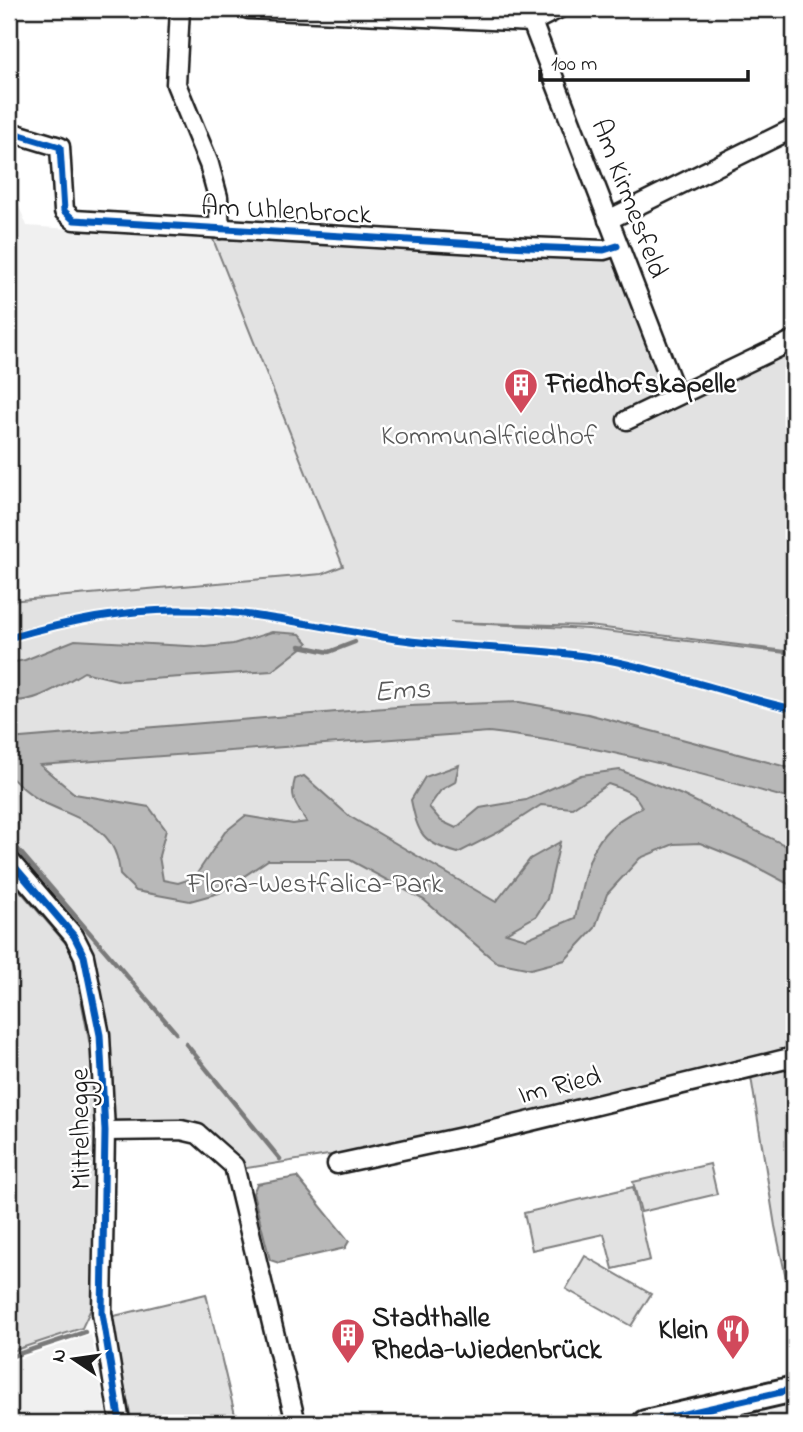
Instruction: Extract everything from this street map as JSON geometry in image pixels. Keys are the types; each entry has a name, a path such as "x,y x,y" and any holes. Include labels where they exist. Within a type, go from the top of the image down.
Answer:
{"street":[{"name":"Am Uhlenbrock","path":"180,9 176,84 209,164 218,197 220,229"},
{"path":"249,9 532,22 558,9"},
{"name":"Am Kirmesfeld","path":"532,22 676,394"},
{"path":"608,220 794,128"},
{"name":"Am Uhlenbrock","path":"17,134 61,147 64,211 74,220 527,247 604,250 617,246"},
{"path":"627,420 676,394 794,340"},
{"name":"Mittelhegge","path":"9,860 74,936 84,956 103,1063 105,1131 102,1313 120,1423"},
{"name":"Im Ried","path":"337,1164 486,1132 794,1057"},
{"name":"Mittelhegge","path":"105,1131 181,1130 198,1134 234,1166 296,1423"},
{"path":"645,1423 794,1389"}],"shaded area":[{"path":"9,92 11,187 27,226 213,239 343,566 322,574 9,601"},
{"path":"272,632 300,634 308,643 272,671 121,681 84,672 38,697 9,700 9,663 25,660 75,640 206,647 233,644"},
{"path":"519,702 588,714 794,769 794,800 605,751 489,732 40,765 75,794 149,807 166,830 159,856 163,880 178,883 194,878 225,832 245,816 293,824 307,822 295,802 293,792 295,779 304,776 349,816 496,902 530,859 560,842 547,899 536,916 506,933 526,939 575,918 587,866 593,852 611,827 642,808 636,798 608,784 572,808 541,805 499,832 458,853 436,845 424,836 416,821 411,800 425,777 459,765 455,782 441,790 429,807 441,821 456,828 480,808 526,800 581,775 620,770 682,795 794,850 794,887 749,863 700,843 674,844 640,858 607,894 595,928 565,960 531,969 496,962 424,900 350,860 268,860 219,893 190,901 136,891 120,875 112,846 104,835 95,827 39,800 9,776 9,739 409,706"},
{"path":"297,1177 349,1241 345,1248 279,1263 270,1260 253,1193 257,1184"},
{"path":"91,1335 108,1423 9,1423 9,1362"},
{"path":"794,1402 794,1423 718,1423 723,1419"}],"green space":[{"name":"Flora-Westfalica-Park","path":"213,239 615,256 672,406 794,351 794,652 589,626 450,622 589,629 794,654 794,1051 348,1158 328,1155 241,1169 200,1129 99,1126 97,1296 82,1328 9,1352 9,601 322,574 343,566"},
{"path":"794,1068 794,1316 775,1226 751,1077"},
{"path":"710,1164 717,1194 641,1212 633,1182"},
{"path":"633,1187 650,1260 613,1269 604,1234 532,1250 524,1213"},
{"path":"585,1256 651,1294 631,1326 566,1289"},
{"path":"206,1294 237,1423 132,1423 110,1317"}],"waterway":[{"path":"300,646 329,652 355,642"},
{"path":"9,839 176,1033"},
{"path":"9,876 68,944 74,957 92,1049"},
{"path":"186,1044 280,1159"},
{"path":"9,1357 85,1332"}],"cycle path":[{"path":"17,134 60,147 64,211 74,220 527,247 604,250 617,246"},
{"path":"9,638 115,614 159,610 234,613 395,639 584,656 663,673 794,709"},
{"path":"9,860 74,936 84,956 100,1035 105,1131 102,1313 120,1423"},
{"path":"645,1423 794,1389"}],"place":[{"name":"Friedhofskapelle","path":"521,415"},
{"name":"Klein","path":"733,1361"},
{"name":"Stadthalle Rheda-Wiedenbrück","path":"348,1365"}],"park label":[{"name":"Kommunalfriedhof","path":"489,437"}],"water label":[{"name":"Ems","path":"402,692"}]}
